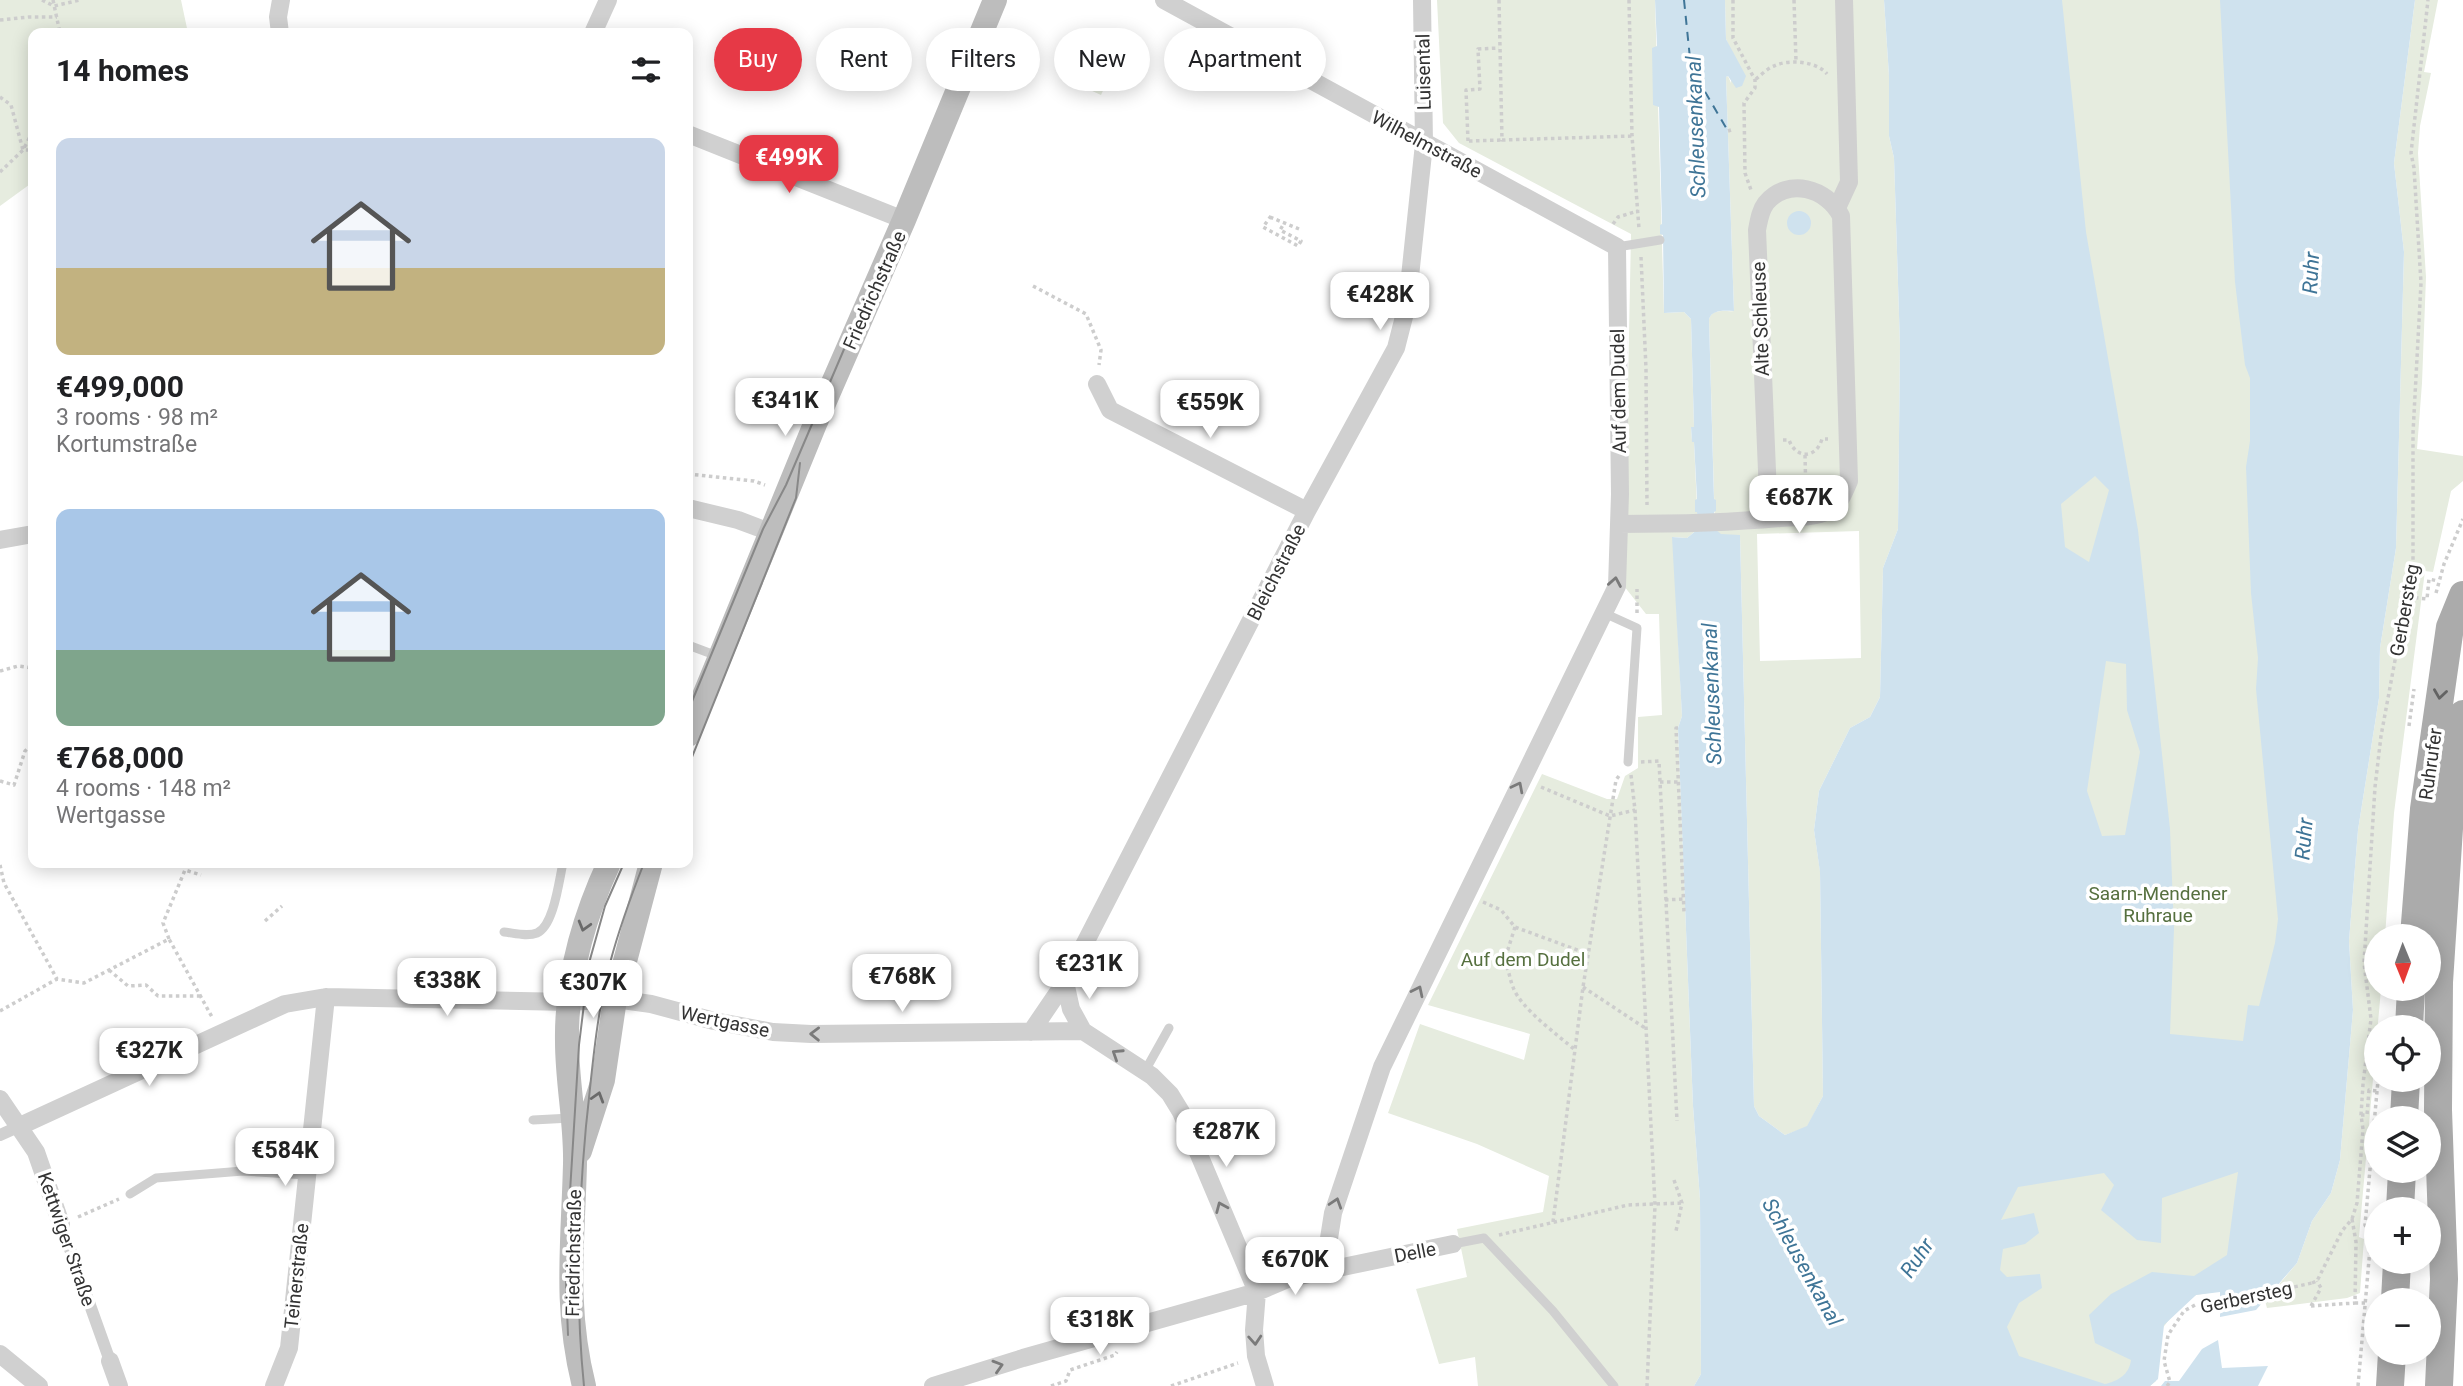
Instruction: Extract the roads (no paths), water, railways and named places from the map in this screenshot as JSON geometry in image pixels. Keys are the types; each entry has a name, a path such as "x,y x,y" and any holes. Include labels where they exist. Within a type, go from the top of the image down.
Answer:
{"main road":[{"name":"Friedrichstraße","path":"693,723 770,532 995,0"},
{"name":"Ruhrufer","path":"2415,924 2424,809 2450,627 2463,595"},
{"name":"Ruhrufer","path":"2439,1386 2444,1279 2438,1110 2439,982 2454,884 2450,813 2463,714"},
{"name":"Friedrichstraße","path":"584,1386 574,1336 570,1287 575,1161 567,1043 569,1002 576,959 591,902 607,868"},
{"name":"Friedrichstraße","path":"575,1161 603,1080 615,999 650,868"},
{"path":"2390,1386 2391,1365"}],"street":[{"path":"279,28 281,0"},
{"path":"595,28 608,0"},
{"name":"Wilhelmstraße","path":"1164,0 1611,244"},
{"name":"Luisental","path":"1422,0 1424,144"},
{"path":"1619,524 1718,523 1769,519 1822,512 1843,496 1849,481 1842,232 1841,216 1837,208 1849,182 1844,0"},
{"path":"693,136 904,220"},
{"name":"Bleichstraße","path":"1031,1032 1065,982 1307,512 1395,348 1407,305 1424,144"},
{"name":"Alte Schleuse","path":"1769,519 1758,289 1759,215 1778,193 1790,189 1810,189 1826,196 1837,208"},
{"name":"Auf dem Dudel","path":"1324,1270 1333,1213 1382,1067 1617,586 1619,524 1611,244"},
{"path":"1097,384 1110,410 1307,512"},
{"path":"693,509 738,520 770,532"},
{"path":"0,540 28,535"},
{"path":"2417,881 2454,884"},
{"path":"1065,982 1071,1009 1083,1031 1148,1074 1170,1094 1181,1112 1257,1292 1254,1330 1256,1356 1265,1386"},
{"name":"Wertgasse","path":"20,1126 285,1004 326,997 569,1002 615,999 650,1004 714,1021 773,1032 811,1034 1083,1031"},
{"name":"Teinerstraße","path":"274,1386 289,1348 326,997"},
{"name":"Kettwiger Straße","path":"0,1099 36,1153 119,1386"},
{"path":"0,1135 20,1126"},
{"name":"Delle","path":"933,1386 1257,1292 1290,1278 1453,1244"},
{"path":"0,1354 39,1386"}],"lane":[{"path":"1611,244 1660,240"},
{"path":"1604,613 1637,628 1628,762"},
{"path":"693,647 721,657"},
{"path":"504,932 539,932 550,919 562,868"},
{"path":"1148,1074 1169,1028"},
{"path":"533,1120 573,1118"},
{"path":"130,1194 156,1178 243,1171 306,1175"},
{"path":"1453,1244 1483,1238 1553,1311 1614,1386"}],"water":[{"path":"1655,0 1725,0 1726,39 1746,76 1742,86 1736,88 1728,76 1726,77 1734,311 1716,312 1709,319 1716,500 1714,512 1715,529 1721,534 1740,535 1754,1106 1759,1116 1785,1135 1807,1126 1823,1096 1820,872 1814,830 1819,791 1850,728 1870,717 1880,697 1883,568 1898,529 1900,346 1894,158 1889,136 1889,76 1884,0 2062,0 2086,232 2138,530 2170,829 2174,929 2170,1034 2243,1041 2248,1005 2259,1006 2275,943 2278,919 2256,689 2258,658 2251,593 2246,467 2250,441 2250,378 2245,365 2235,282 2220,0 2415,0 2394,163 2404,252 2396,548 2380,648 2379,698 2358,830 2349,941 2353,1010 2340,1160 2331,1193 2312,1221 2297,1263 2256,1310 2220,1317 2220,1292 2196,1295 2164,1325 2158,1379 2150,1386 1694,1386 1701,1374 1700,1199 1693,1106 1678,728 1682,716 1672,537 1687,538 1698,529 1691,427 1694,427 1691,319 1684,312 1664,313 1659,107 1653,105 1652,48 1657,46","holes":["2095,476 2109,490 2089,562 2065,547 2061,504","2106,661 2126,664 2127,710 2140,752 2125,835 2102,836 2087,791","2238,1172 2227,1255 2194,1276 2152,1272 2111,1294 2089,1315 2095,1343 2131,1360 2125,1373 2105,1384 2019,1356 2007,1327 2019,1303 2042,1288 2040,1274 2007,1277 2000,1270 2003,1249 2025,1244 2039,1233 2034,1213 2001,1220 2018,1187 2104,1173 2114,1185 2101,1210 2137,1240 2161,1243 2162,1198"]},
{"path":"1799,211 1807,215 1811,223 1807,231 1799,235 1791,231 1787,223 1791,215"},
{"path":"2218,1340 2222,1368 2268,1366 2258,1386 2161,1386 2165,1381 2179,1381 2202,1349"}],"tram line":[{"path":"693,699 763,529 786,485 880,265"},
{"path":"693,755 796,498 800,463"},
{"path":"570,1192 579,1045 589,963 605,906 622,868"},
{"path":"584,1386 579,1321 579,1224 593,1065 601,1003 610,963 642,868"},
{"path":"568,1244 568,1335"}],"water label":[{"name":"Schleusenkanal","path":"1696,127"},
{"name":"Ruhr","path":"2311,273"},
{"name":"Schleusenkanal","path":"1712,694"},
{"name":"Ruhr","path":"2304,839"},
{"name":"Ruhr","path":"1917,1258"},
{"name":"Schleusenkanal","path":"1802,1262"}],"park label":[{"name":"Saarn-Mendener Ruhraue","path":"2158,904"}]}
